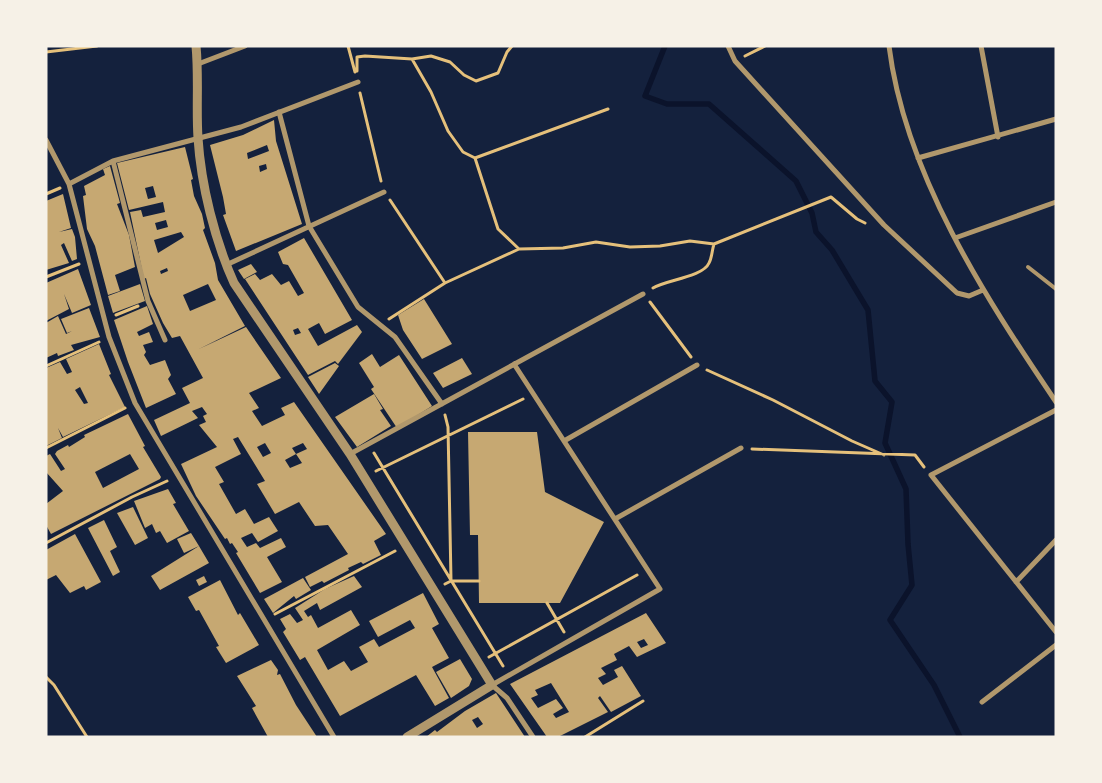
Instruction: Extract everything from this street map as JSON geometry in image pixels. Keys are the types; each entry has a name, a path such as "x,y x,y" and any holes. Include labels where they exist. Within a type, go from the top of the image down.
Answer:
{"street":[{"path":"196,46 198,64 198,139 210,207 226,265 246,304 350,454 492,685 507,698 533,737"},
{"path":"198,64 245,46"},
{"path":"728,46 735,61 884,225 957,293 969,296 983,290"},
{"path":"889,46 912,145 918,158 983,290 1056,402"},
{"path":"982,46 998,137"},
{"path":"70,184 113,161 241,127 358,82"},
{"path":"279,112 309,226 358,307 395,337 442,404"},
{"path":"918,158 998,137 1056,119"},
{"path":"46,140 70,184 108,337 135,403 334,737"},
{"path":"113,161 148,301 165,340"},
{"path":"226,265 384,192"},
{"path":"956,238 1056,202"},
{"path":"350,454 643,294"},
{"path":"407,737 492,685 660,589 514,364"},
{"path":"564,441 696,365"},
{"path":"1056,410 931,475 1056,632"},
{"path":"615,519 741,448"},
{"path":"1016,582 1056,540"},
{"path":"982,702 1056,645"}],"lane":[{"path":"1028,267 1056,289"}],"path":[{"path":"46,52 97,46"},
{"path":"348,46 358,82"},
{"path":"358,82 357,57 395,56 412,59 431,56 450,62 464,75 476,81 498,73 507,52 512,46"},
{"path":"735,61 765,46"},
{"path":"412,59 448,131 462,152 475,158 608,109"},
{"path":"475,158 498,229 518,249"},
{"path":"380,325 445,283 518,249 563,248 596,242 630,248 690,241 714,244 831,197 857,219 867,224 884,225"},
{"path":"714,244 709,263 704,271 663,282 643,294 696,365 884,455"},
{"path":"46,277 88,260"},
{"path":"104,320 148,301"},
{"path":"46,366 108,337"},
{"path":"364,477 534,394"},
{"path":"46,448 135,403"},
{"path":"442,404 448,436 451,581"},
{"path":"369,444 509,676"},
{"path":"741,448 916,455"},
{"path":"46,543 132,497 177,476"},
{"path":"263,620 406,545"},
{"path":"478,663 647,569"},
{"path":"451,581 478,581"},
{"path":"547,603 569,641"},
{"path":"46,677 54,685 87,737"},
{"path":"585,737 643,701"}],"building":[{"path":"274,120 276,141 302,224 236,251 223,215 226,214 223,197 210,145 243,135","holes":["267,145 269,151 248,159 247,153","266,164 267,169 260,172 259,166"]},
{"path":"185,147 193,179 191,180 194,196 202,214 205,228 203,230 215,263 218,280 245,326 199,349 246,327 281,378 249,393 259,408 252,411 262,426 285,415 281,408 294,402 386,534 374,541 381,555 363,564 361,562 348,568 349,570 324,583 322,581 310,587 305,577 348,554 328,525 315,526 299,502 275,514 257,484 265,481 238,437 233,439 241,454 215,467 224,482 219,484 236,514 245,509 254,524 269,517 278,531 258,542 252,533 241,538 247,547 256,543 260,548 281,538 286,547 267,557 282,582 260,593 236,553 238,552 227,538 225,539 196,496 181,464 217,447 199,425 206,422 203,416 207,414 202,407 192,411 198,418 161,436 154,420 190,403 182,388 203,378 180,336 172,338 163,323 150,294 146,278 144,279 130,212 141,210 143,217 165,212 163,202 129,210 117,163","holes":["153,186 156,197 148,199 145,188","166,220 168,227 157,230 155,223","181,232 184,237 158,253 154,240","167,268 168,271 161,274 160,271","208,284 216,300 190,311 183,295","265,443 271,453 263,457 257,447","303,443 307,449 296,454 292,448","296,454 302,463 290,468 285,460"]},
{"path":"110,166 120,203 117,204 129,235 135,267 115,275 120,291 108,295 95,246 87,229 83,196 86,195 84,186 105,175 103,169"},
{"path":"63,194 71,228 59,232 72,229 75,237 77,259 72,261 64,243 61,245 69,263 46,270 46,201"},
{"path":"304,238 352,320 325,334 319,323 308,329 318,346 357,325 362,332 338,364 335,361 308,375 245,279 255,274 260,280 272,274 281,285 289,281 298,296 304,293 288,265 283,264 278,252","holes":["298,328 301,333 295,335 293,330"]},
{"path":"251,264 257,272 244,279 238,270"},
{"path":"78,269 91,305 72,313 64,294 69,309 46,321 46,283"},
{"path":"140,284 145,301 113,313 108,296"},
{"path":"424,299 452,344 422,359 403,330 398,315"},
{"path":"147,306 153,324 137,332 139,336 149,332 153,342 143,345 146,352 144,355 150,365 165,360 171,375 168,379 176,394 146,408 114,320"},
{"path":"89,308 100,337 71,345 74,350 58,356 57,353 46,358 46,323 58,316 66,334 72,331 67,333 61,319"},
{"path":"99,344 111,374 109,375 125,407 63,437 58,428 62,438 46,446 46,368 60,362 67,374 72,372 66,359","holes":["80,387 88,403 84,404 75,390"]},
{"path":"372,354 380,367 399,355 432,406 397,428 371,389 374,387 359,363"},
{"path":"462,358 472,374 443,388 433,373"},
{"path":"335,363 339,366 319,394 308,377"},
{"path":"374,394 383,409 380,410 391,426 357,447 335,417"},
{"path":"128,414 145,446 143,447 161,477 51,534 46,525 46,504 63,491 46,472 46,456 50,454 61,471 65,469 55,454 57,451 68,445 69,447 85,437 84,435","holes":["130,454 139,469 103,488 95,472"]},
{"path":"468,432 537,432 545,492 604,522 560,603 479,603 478,535 470,535"},
{"path":"168,489 176,503 173,504 189,531 167,543 160,531 156,533 152,524 145,528 134,501"},
{"path":"133,507 148,538 135,545 117,513"},
{"path":"104,520 117,547 110,551 120,572 113,576 88,528"},
{"path":"191,533 199,546 184,553 177,539"},
{"path":"75,534 101,582 86,590 84,586 70,593 56,575 46,580 46,550"},
{"path":"199,546 209,563 160,590 151,576"},
{"path":"204,576 207,582 199,586 196,580"},
{"path":"354,576 362,587 320,610 317,603 304,611 308,617 311,615 318,628 351,610 360,625 317,650 328,670 344,661 351,671 368,662 359,647 374,639 379,647 415,628 410,620 378,637 369,621 423,593 439,624 432,628 449,658 432,667 449,698 435,706 416,675 340,716 305,657 300,660 283,632 286,629 280,619 290,614 297,623 303,620 295,608 325,589"},
{"path":"303,578 311,590 296,599 294,596 273,613 264,599"},
{"path":"220,580 238,615 240,613 259,645 226,663 216,647 219,646 199,610 196,611 188,597"},
{"path":"646,613 666,643 637,657 629,646 614,654 617,660 601,668 606,674 598,678 603,685 618,677 614,670 622,666 641,696 611,712 600,696 598,698 608,712 558,737 547,737 510,684","holes":["644,639 648,645 641,648 637,642","551,683 569,712 556,718 553,714 563,708 556,699 538,708 531,698 538,695 535,690"]},
{"path":"460,659 472,679 469,686 451,698 436,672"},
{"path":"271,660 278,670 277,675 280,674 296,705 317,737 268,737 252,708 256,706 237,676"},
{"path":"496,693 525,737 426,737 435,730 437,732 465,711","holes":["478,717 483,724 477,728 472,720"]}],"waterway":[{"path":"665,46 645,96 667,104 709,104 796,181 812,213 816,232 832,250 868,310 875,381 892,402 885,443 906,489 912,585 890,620 934,685 960,737"}]}
